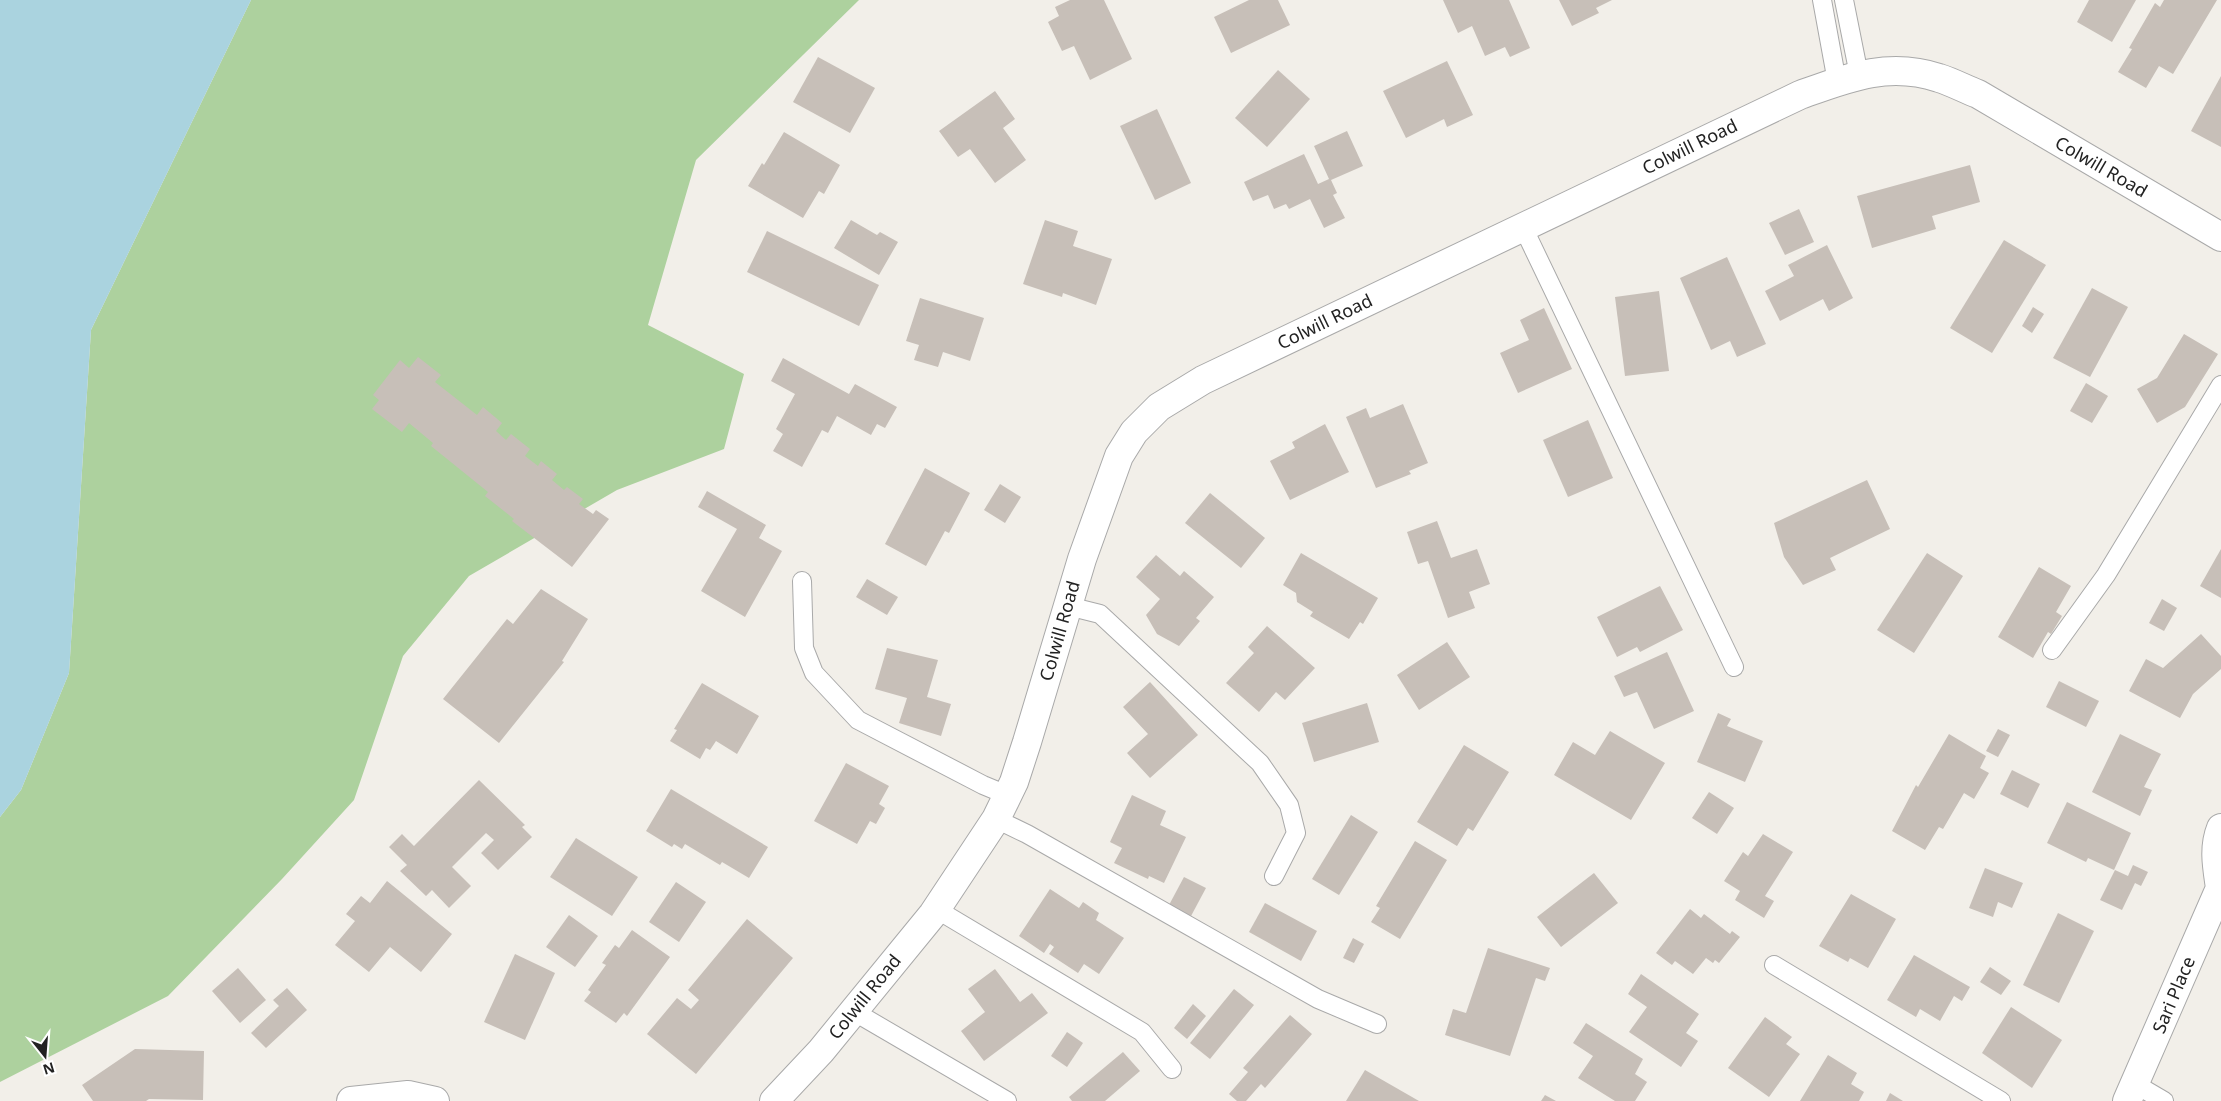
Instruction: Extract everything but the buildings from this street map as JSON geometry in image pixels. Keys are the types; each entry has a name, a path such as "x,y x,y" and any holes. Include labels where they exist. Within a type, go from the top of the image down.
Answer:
{"street":[{"name":"Colwill Road","path":"774,1101 821,1051 936,909 1002,807 1027,742 1090,533 1119,456 1134,432 1159,407 1203,380 1800,95 1848,78 1875,72 1907,72 1938,78 1978,94 2221,237"},
{"name":"Sari Place","path":"2131,1092 2221,888 2215,854 2221,828"},
{"path":"351,1101 408,1095 435,1101"}],"lane":[{"path":"1822,0 1848,78"},
{"path":"1844,0 1848,78"},
{"path":"1523,227 1734,667"},
{"path":"2052,650 2106,575 2221,385"},
{"path":"802,581 804,648 814,673 858,720 983,785 1002,807 1036,839 1318,999 1377,1024"},
{"path":"1068,606 1100,614 1260,762 1288,806 1296,833 1274,876"},
{"path":"936,909 1142,1032 1172,1069"},
{"path":"1774,965 2002,1101"},
{"path":"853,1012 1008,1101"},
{"path":"2131,1092 2164,1101"}],"green space":[{"path":"251,0 859,0 696,160 648,325 744,374 724,449 617,490 469,576 403,656 354,800 282,879 168,996 0,1082 0,817 21,790 69,673 91,330"}],"water":[{"path":"0,0 251,0 91,330 69,673 21,790 0,817"}]}
